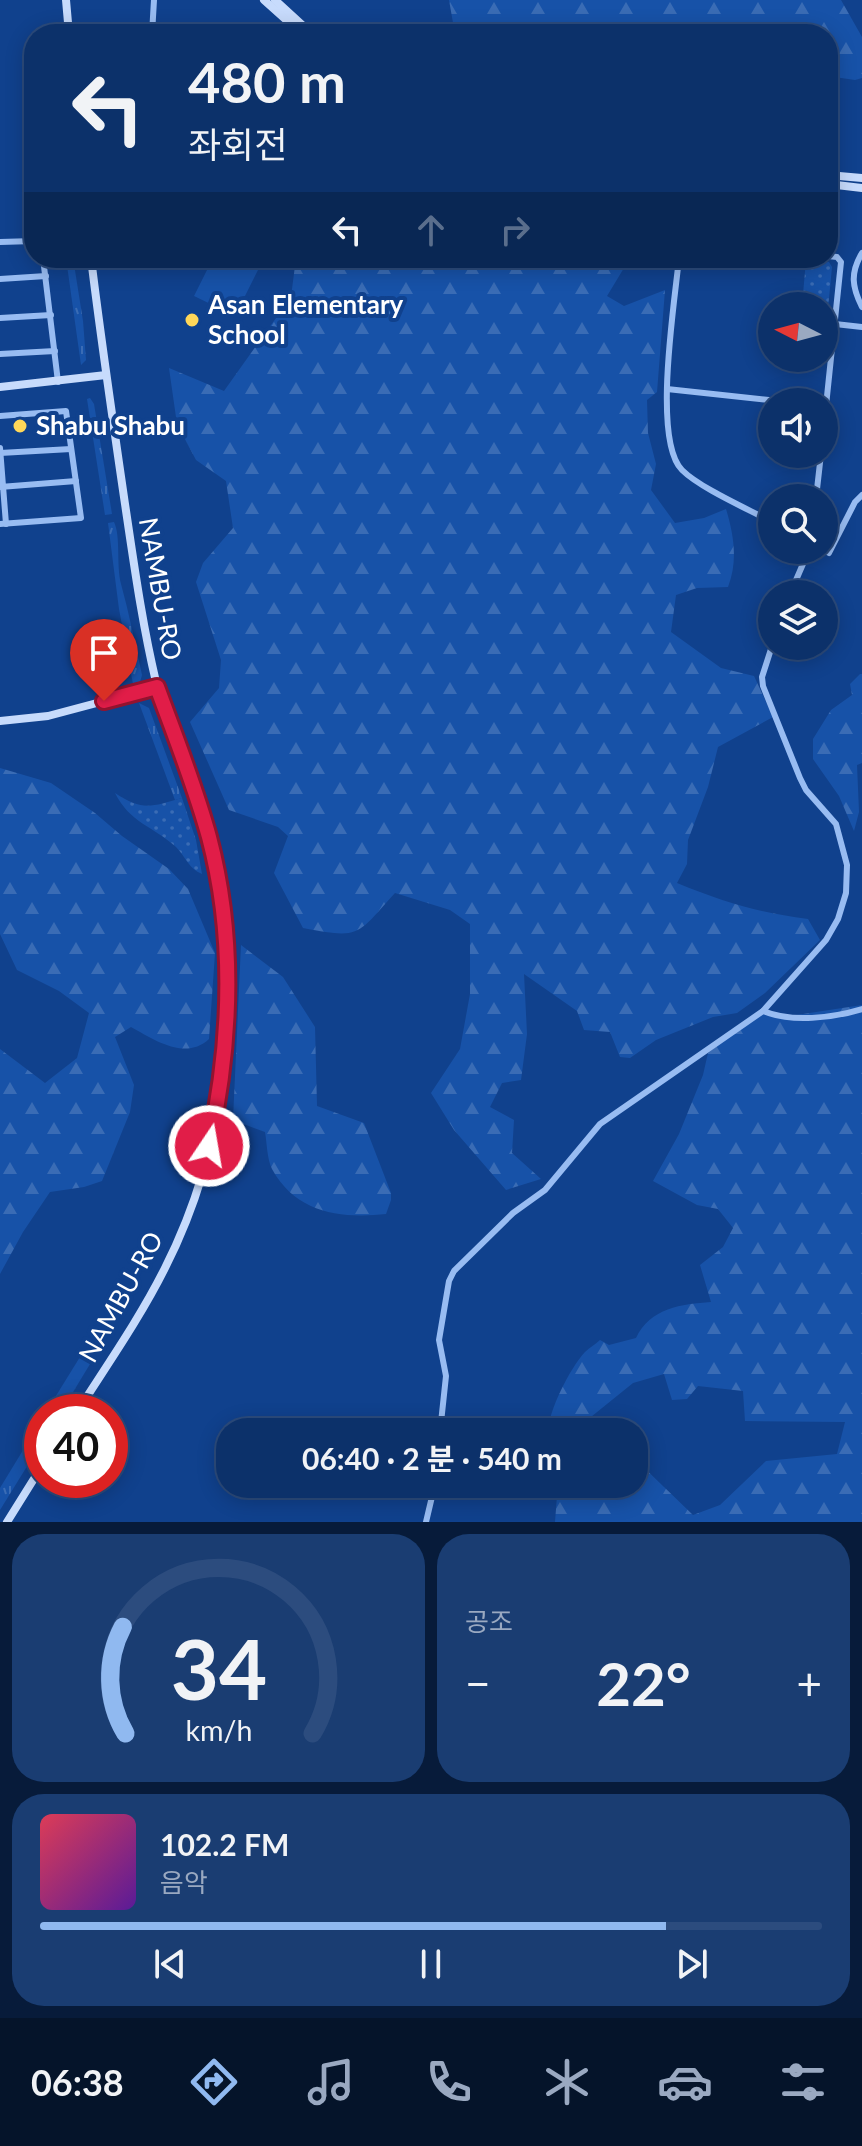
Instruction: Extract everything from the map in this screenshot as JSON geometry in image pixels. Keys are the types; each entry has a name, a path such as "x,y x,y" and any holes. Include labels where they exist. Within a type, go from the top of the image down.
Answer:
{"street":[{"path":"153,24 154,0"},
{"path":"264,0 291,24"},
{"path":"275,0 301,24"},
{"path":"67,3 68,24"},
{"path":"838,176 862,178"},
{"path":"838,185 862,188"},
{"path":"0,242 24,241"},
{"path":"862,253 853,267 854,290 862,307"},
{"path":"838,258 841,262 838,293"},
{"path":"45,268 58,382"},
{"name":"NAMBU-RO","path":"88,1394 146,1302 166,1266 185,1220 209,1146 225,1060 228,979 216,867 200,807 157,687 140,608 92,268"},
{"path":"678,268 667,389 671,446 682,470 758,514"},
{"path":"0,279 46,276"},
{"path":"0,318 51,315"},
{"path":"838,324 862,327"},
{"path":"0,354 55,351"},
{"path":"0,387 106,375"},
{"path":"667,389 758,399"},
{"path":"0,416 66,411 81,518 3,524 0,451 71,449"},
{"path":"2,487 76,481"},
{"path":"838,535 855,502 862,495"},
{"path":"442,1418 446,1376 439,1340 449,1281 454,1271 513,1213 545,1190 600,1124 763,1011 826,940 838,919 846,893 847,865 836,824 806,790 800,778 763,686 762,677 767,660"},
{"path":"0,721 48,716 157,687"},
{"path":"763,1011 772,1015 804,1018 862,1009"},
{"path":"7,1522 24,1495"},
{"path":"426,1522 432,1498"}],"green space":[{"path":"449,0 841,0 862,37 862,78 838,77 838,24 453,24"},
{"path":"67,268 75,268 83,321 86,360 81,365"},
{"path":"208,268 259,268 235,316 194,296"},
{"path":"295,268 624,268 607,296 624,306 665,290 657,392 647,400 648,433 656,464 651,490 675,523 704,518 726,509 731,529 734,558 728,587 697,588 676,595 671,632 721,668 754,676 773,717 718,747 708,787 688,840 687,864 677,883 741,906 808,919 820,940 765,993 737,1013 713,1017 656,1040 630,1058 620,1057 610,1032 584,1030 577,1011 524,974 527,1034 521,1080 502,1083 490,1107 514,1120 512,1153 541,1179 506,1190 454,1130 431,1093 460,1049 470,994 470,924 450,910 395,893 356,931 336,933 303,928 274,873 288,836 278,827 229,810 190,722 219,688 221,660 196,582 203,563 233,528 226,481 196,460 177,424 169,368 224,391 291,297"},
{"path":"805,268 832,268 830,292 803,292"},
{"path":"90,398 94,404 112,514 105,515 87,399"},
{"path":"114,522 120,576 142,675 140,682 133,684 108,523"},
{"path":"860,674 862,763 857,765 859,812 854,831 839,796 813,759 813,739 831,710 852,695 850,684"},
{"path":"139,703 149,708 182,798 175,800"},
{"path":"0,768 51,783 169,869 188,889 215,953 209,1039 200,1045 180,1048 131,1027 115,1037 134,1085 130,1112 102,1181 50,1192 0,1274 0,1049 45,1083 77,1058 89,1013 59,991 17,970 0,934"},
{"path":"115,793 132,803 147,806 182,798 196,840 202,874 190,866 176,847 135,818"},
{"path":"241,945 283,977 315,1027 317,1106 364,1123 391,1193 386,1214 336,1214 307,1204 282,1184 272,1169 265,1132 233,1120"},
{"path":"862,1005 862,1522 555,1522 557,1498 648,1498 648,1472 693,1515 720,1505 766,1461 837,1454 845,1422 745,1421 743,1391 698,1386 687,1399 672,1400 664,1374 633,1383 590,1418 550,1418 573,1368 600,1340 609,1345 636,1338 658,1314 689,1304 711,1302 700,1265 723,1247 733,1228 718,1209 697,1205 653,1181 679,1134 703,1075 708,1053 759,1013 790,1016"},
{"path":"80,1357 90,1364 72,1394 57,1394"},
{"path":"24,1449 24,1471 0,1510 0,1488"}],"place":[{"name":"Asan Elementary School","path":"192,320"},
{"name":"Shabu Shabu","path":"20,426"}],"route":[{"path":"104,701 157,687 200,807 216,867 226,938 228,1017 219,1101 209,1146"}]}
